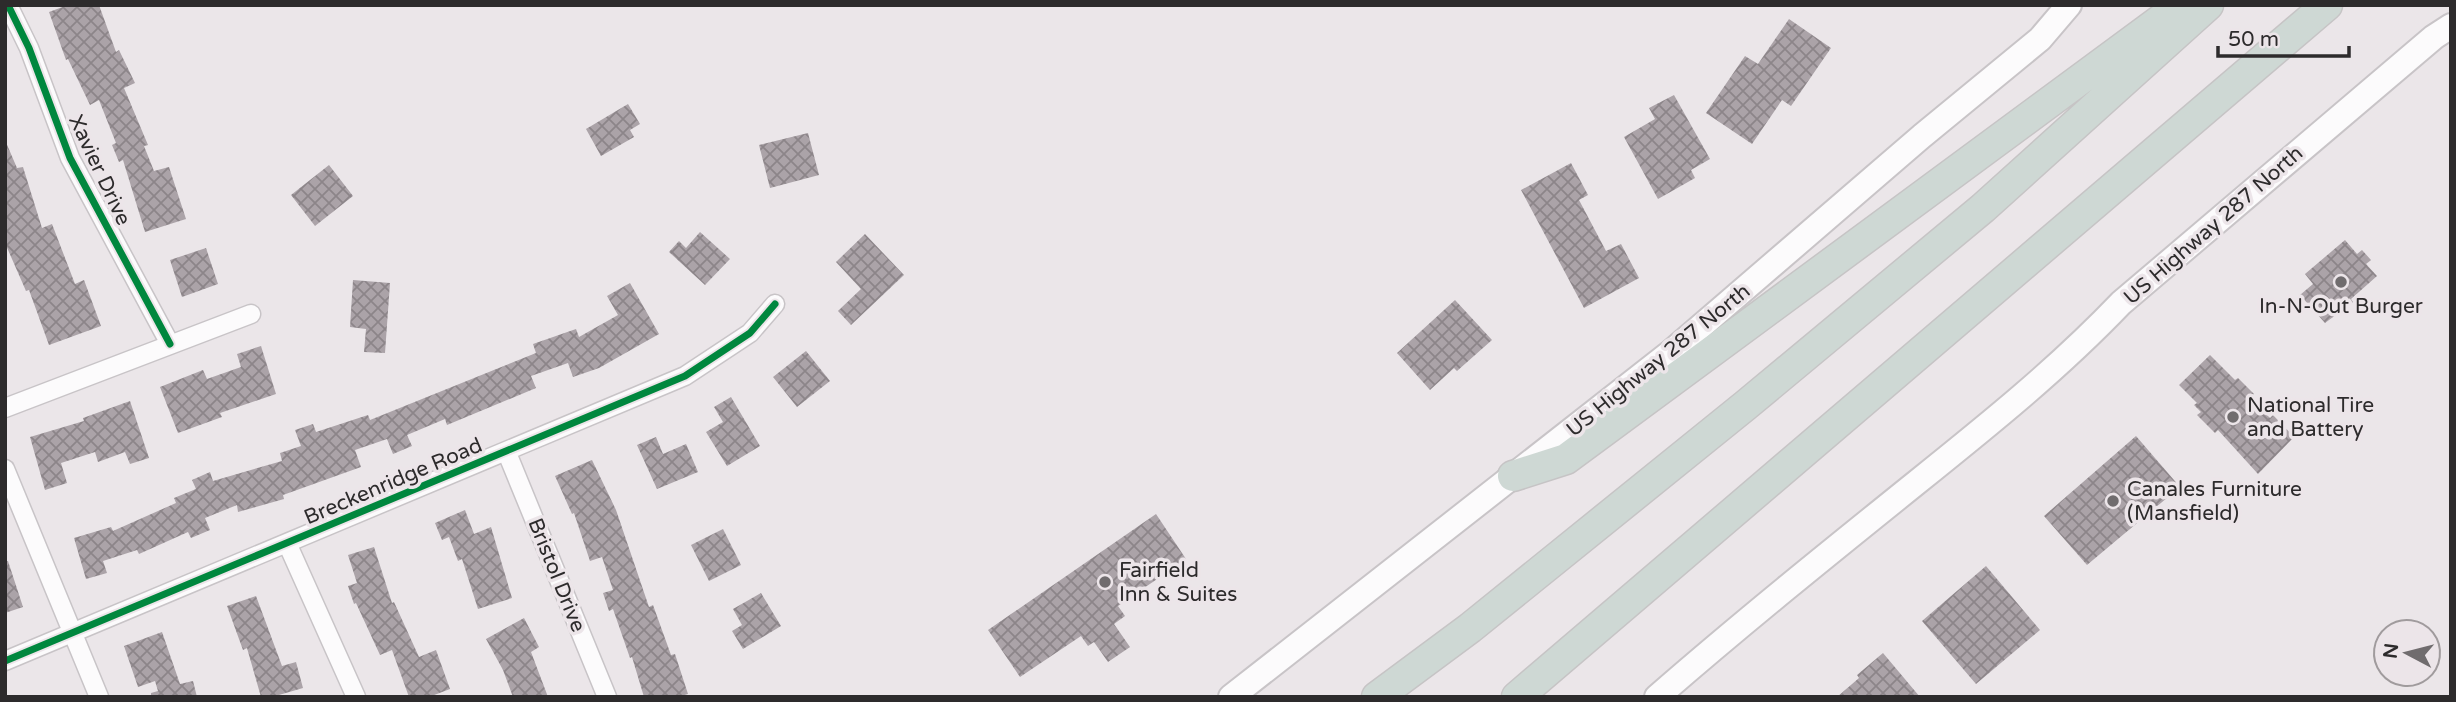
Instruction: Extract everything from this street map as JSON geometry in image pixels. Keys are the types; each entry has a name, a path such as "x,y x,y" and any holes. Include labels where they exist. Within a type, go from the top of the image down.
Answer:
{"highway":[{"path":"1513,477 1566,459 2181,5"},
{"path":"1377,697 1502,603 1972,217 2208,5"},
{"path":"1517,697 2327,5"}],"main road":[{"name":"US Highway 287 North","path":"1231,697 1679,345 1922,136 2040,39 2069,5"},
{"name":"US Highway 287 North","path":"1657,697 1732,631 1947,458 2077,349 2120,303 2434,37 2451,26"}],"street":[{"name":"Xavier Drive","path":"9,5 29,48 70,158 170,344"},
{"name":"Breckenridge Road","path":"5,661 507,453 685,376 750,333 775,304"},
{"path":"5,408 251,314"},
{"name":"Bristol Drive","path":"507,453 607,697"},
{"path":"5,469 99,697"},
{"path":"287,544 356,697"}],"building":[{"path":"68,5 99,5 116,52 119,50 135,83 124,88 148,145 144,146 154,171 169,167 186,219 145,232 123,160 119,162 112,145 116,143 99,100 90,105 68,59 66,60 49,12"},
{"path":"1789,19 1831,48 1791,106 1782,100 1752,144 1706,113 1745,56 1758,64"},
{"path":"1674,95 1710,159 1691,170 1695,178 1658,199 1624,137 1655,119 1649,108"},
{"path":"628,104 640,124 630,130 634,137 601,156 586,129"},
{"path":"808,133 819,175 770,188 759,145"},
{"path":"5,140 17,168 23,167 42,228 52,224 75,284 84,280 101,326 49,345 29,290 26,291 5,243"},
{"path":"1571,163 1588,195 1579,200 1606,251 1621,244 1639,278 1584,308 1521,190"},
{"path":"329,165 353,196 315,226 291,195"},
{"path":"700,232 730,259 705,285 669,252 679,241 686,248"},
{"path":"865,234 904,275 851,325 838,311 861,289 836,262"},
{"name":"In-N-Out Burger","path":"2345,240 2357,254 2362,250 2371,260 2366,264 2377,276 2351,299 2353,302 2325,323 2300,295 2313,284 2305,274"},
{"path":"206,248 218,284 182,297 170,260"},
{"path":"353,280 390,283 385,353 364,352 366,329 350,327"},
{"path":"630,283 659,334 599,368 573,377 568,363 531,376 536,388 447,425 445,419 407,435 412,446 393,454 387,439 355,450 361,467 283,495 284,499 238,512 237,505 205,518 210,530 191,538 188,532 139,554 137,550 103,561 107,573 86,579 74,538 111,527 113,531 176,503 174,498 196,489 192,480 210,472 213,481 282,461 280,453 301,446 295,430 313,424 316,432 368,415 370,420 536,353 533,344 576,329 579,337 618,315 607,296"},
{"path":"1455,300 1492,340 1457,371 1454,368 1430,390 1397,353"},
{"path":"261,346 276,394 220,413 222,417 178,433 160,387 203,370 207,379 241,367 237,354"},
{"path":"806,351 830,381 797,407 773,377"},
{"name":"National Tire and Battery","path":"2210,355 2235,380 2238,378 2254,394 2250,398 2270,418 2273,415 2294,437 2258,474 2218,430 2215,433 2197,415 2201,412 2194,405 2197,403 2179,385"},
{"path":"731,397 760,446 727,466 706,432 723,422 714,407"},
{"path":"130,401 149,458 130,464 125,452 98,462 95,452 61,463 67,483 45,490 30,437 84,421 83,418"},
{"name":"Canales Furniture (Mansfield)","path":"2136,436 2180,487 2087,565 2044,516"},
{"path":"656,437 663,454 686,444 698,472 657,489 637,445"},
{"path":"592,460 616,510 649,607 653,605 671,655 675,654 688,694 678,697 644,697 632,657 630,658 613,609 609,611 603,593 613,590 602,557 590,561 574,513 572,514 555,476"},
{"path":"465,510 474,534 491,527 512,598 478,609 462,559 458,561 449,537 442,540 435,523"},
{"name":"Fairfield Inn & Suites","path":"1156,514 1186,559 1118,606 1125,616 1114,624 1130,647 1108,662 1094,642 1088,646 1081,636 1020,677 988,630"},
{"path":"723,529 741,565 709,581 691,545"},
{"path":"374,547 392,603 394,602 419,657 436,650 450,689 429,697 409,697 392,650 380,655 356,603 354,604 348,586 357,583 348,555"},
{"path":"5,561 8,561 23,607 5,613"},
{"path":"1986,566 2040,630 1976,684 1922,621"},
{"path":"761,593 781,626 743,649 732,631 742,625 733,609"},
{"path":"256,596 282,666 296,662 303,688 272,697 261,697 247,648 243,650 227,606"},
{"path":"524,618 539,647 531,652 548,697 513,697 503,670 486,639"},
{"path":"162,632 180,684 193,681 197,697 151,697 151,693 158,691 155,681 138,687 124,646"},
{"path":"1883,653 1920,697 1837,697 1859,678 1857,675"}],"cycle path":[{"path":"8,5 29,48 70,158 170,344"},
{"path":"5,661 685,376 750,333 775,304"}],"place":[{"name":"In-N-Out Burger","path":"2341,282"},
{"name":"National Tire and Battery","path":"2233,417"},
{"name":"Canales Furniture (Mansfield)","path":"2113,501"},
{"name":"Fairfield Inn & Suites","path":"1105,582"}]}
